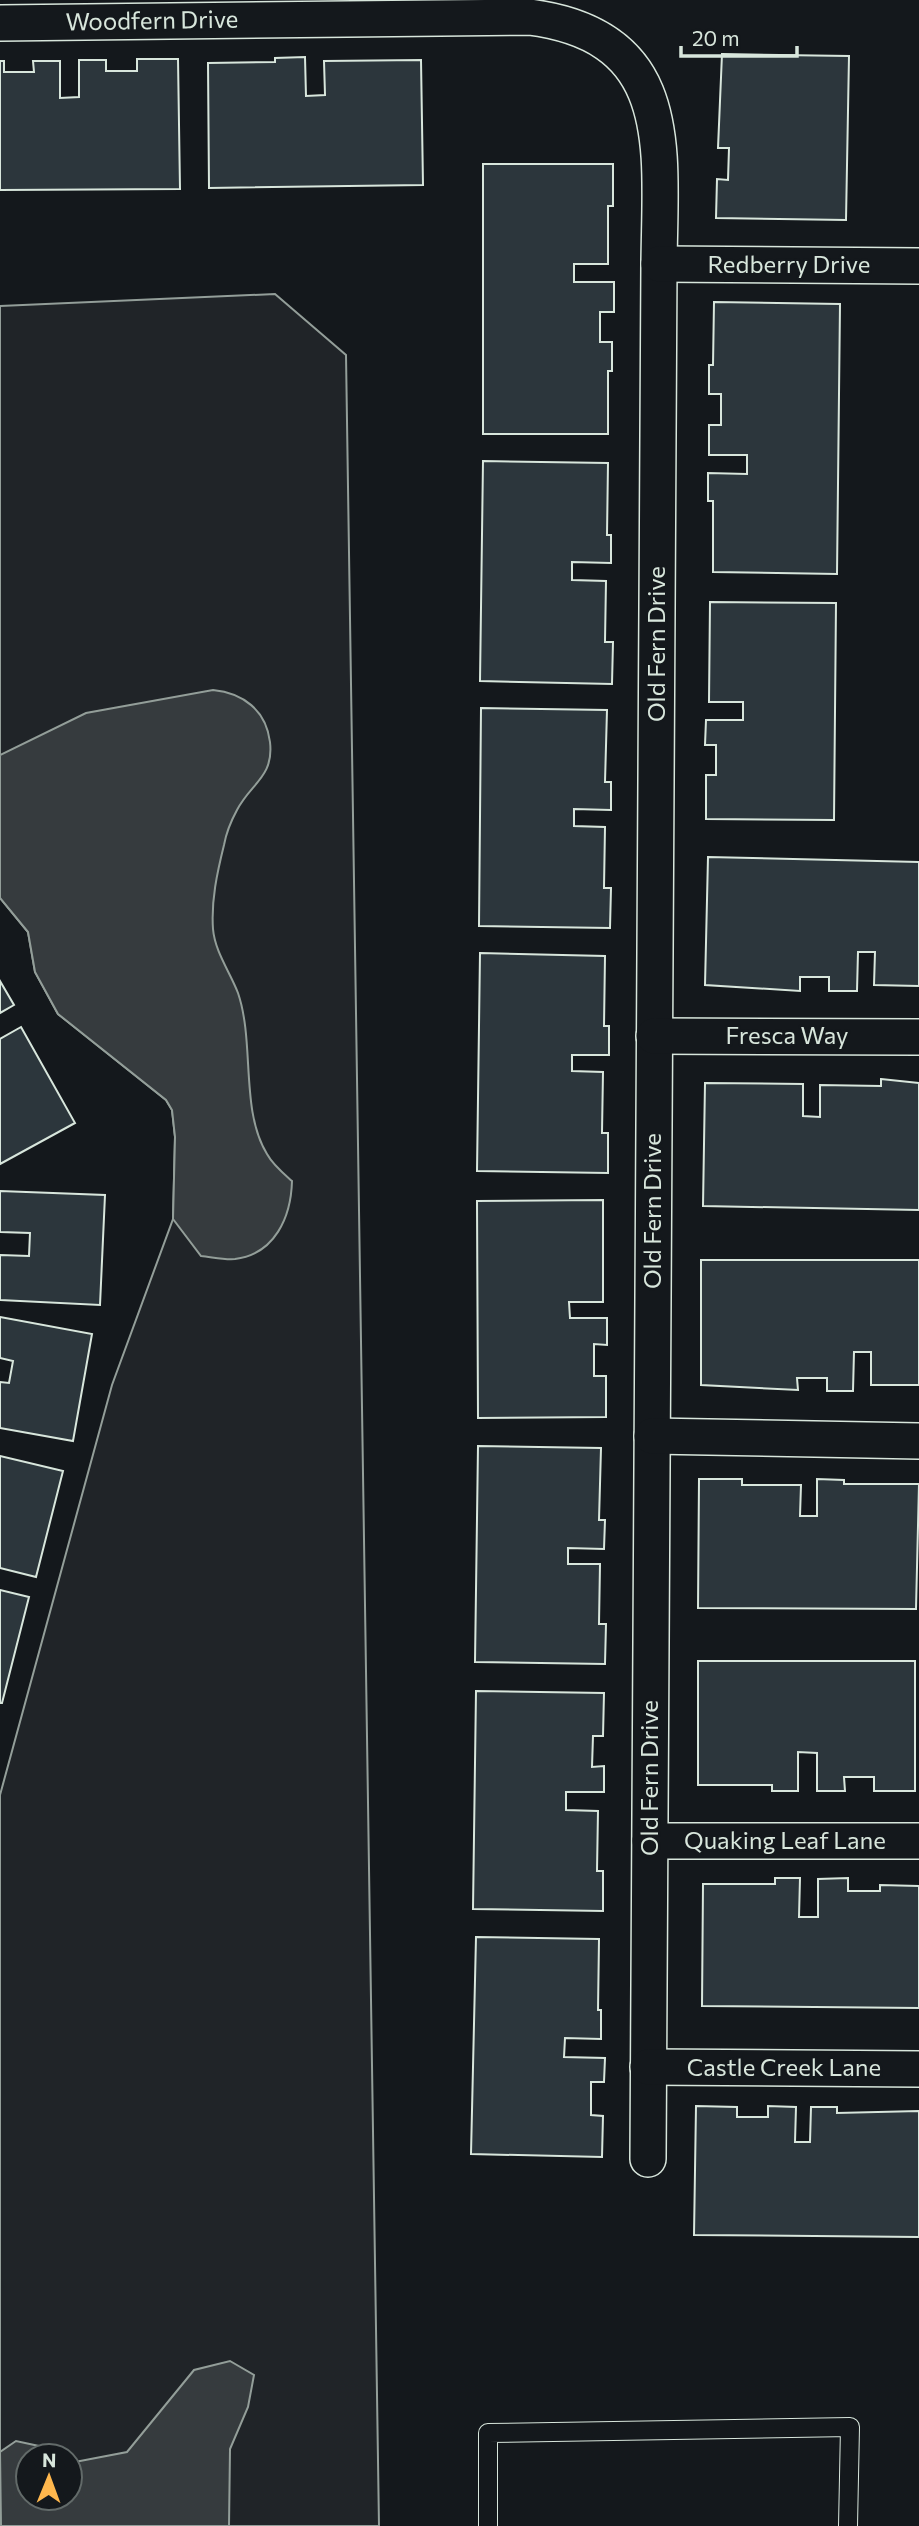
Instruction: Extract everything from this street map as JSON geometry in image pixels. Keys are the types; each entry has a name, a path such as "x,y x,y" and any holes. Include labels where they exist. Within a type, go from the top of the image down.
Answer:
{"street":[{"name":"Woodfern Drive","path":"0,23 528,17 558,21 587,31 612,47 632,68 647,93 657,120 659,264"},
{"name":"Redberry Drive","path":"659,264 919,265"},
{"name":"Old Fern Drive","path":"648,2159 659,264"},
{"name":"Fresca Way","path":"654,1036 919,1037"},
{"path":"652,1436 919,1441"},
{"name":"Quaking Leaf Lane","path":"650,1840 919,1841"},
{"name":"Castle Creek Lane","path":"649,2067 919,2069"}],"lane":[{"path":"488,2526 488,2433 850,2427 848,2526"}],"shaded area":[{"path":"275,294 346,355 379,2526 0,2526 0,1795 112,1385 173,1219 175,1137 172,1110 166,1100 58,1014 35,972 28,932 0,898 0,306"},
{"path":"213,690 234,695 251,705 264,721 270,742 265,772 237,810 226,836 215,887 213,929 243,1012 253,1117 267,1154 278,1169 292,1181 288,1208 278,1232 261,1250 235,1259 201,1256 173,1219 175,1137 172,1110 166,1100 58,1014 35,972 28,932 0,898 0,755 86,713"},
{"path":"230,2361 254,2375 248,2407 230,2449 229,2526 1,2526 0,2452 14,2442 14,2512 84,2512 84,2460 127,2452 194,2370"}],"building":[{"path":"722,54 849,56 846,220 716,218 717,179 728,180 729,148 718,148"},
{"path":"305,57 306,96 325,95 324,61 421,60 423,185 209,188 208,63 275,62 275,58"},
{"path":"137,59 178,59 180,189 0,190 0,61 4,61 4,72 34,72 33,61 60,61 60,98 79,97 79,60 106,60 106,71 137,71"},
{"path":"483,164 613,164 613,206 608,206 608,264 574,264 574,282 614,282 614,312 600,312 600,342 612,342 612,371 608,371 608,434 483,434"},
{"path":"714,302 840,304 837,574 713,572 713,501 708,501 708,473 747,474 747,455 709,455 709,425 721,425 721,394 709,394 709,365 713,365"},
{"path":"483,461 608,463 607,535 611,535 611,563 572,562 572,580 606,581 605,642 613,642 612,684 480,681"},
{"path":"710,602 836,603 834,820 706,819 706,775 716,775 716,745 705,745 706,720 743,720 743,702 709,702"},
{"path":"481,708 607,710 605,782 611,782 611,810 574,809 574,826 605,827 604,888 611,888 610,928 479,926"},
{"path":"708,857 919,862 919,986 874,985 875,952 858,952 857,991 829,991 829,977 800,977 800,991 705,985"},
{"path":"480,953 605,956 604,1026 609,1026 609,1055 572,1055 572,1071 603,1072 602,1133 608,1133 608,1173 477,1171"},
{"path":"0,981 14,1005 0,1013"},
{"path":"21,1027 75,1123 0,1164 0,1039"},
{"path":"881,1079 919,1083 919,1210 703,1206 705,1083 803,1084 803,1116 820,1117 820,1085 881,1086"},
{"path":"0,1191 105,1195 100,1305 0,1300 0,1255 29,1256 30,1233 0,1232"},
{"path":"603,1200 603,1302 569,1302 570,1318 607,1318 607,1345 594,1344 594,1376 606,1376 606,1417 478,1418 477,1201"},
{"path":"701,1260 919,1260 919,1385 871,1385 871,1352 854,1352 853,1391 827,1391 827,1378 797,1378 798,1390 701,1385"},
{"path":"0,1317 92,1334 73,1441 0,1428 0,1382 9,1383 13,1361 0,1358"},
{"path":"478,1446 601,1448 599,1520 605,1520 604,1549 568,1548 568,1564 600,1564 599,1624 606,1624 605,1664 475,1662"},
{"path":"0,1456 63,1471 36,1577 0,1568"},
{"path":"699,1479 742,1479 742,1485 801,1485 800,1516 817,1516 817,1479 844,1480 844,1484 919,1484 916,1609 698,1608"},
{"path":"0,1590 29,1597 2,1703 0,1703"},
{"path":"698,1661 915,1661 915,1791 874,1791 874,1777 844,1777 845,1791 817,1791 817,1753 798,1752 798,1791 772,1791 772,1785 698,1785"},
{"path":"476,1691 604,1693 603,1736 593,1736 592,1767 604,1766 604,1792 566,1792 566,1810 598,1811 597,1871 603,1871 603,1911 473,1909"},
{"path":"775,1878 800,1878 799,1917 818,1917 818,1879 848,1878 848,1891 880,1891 880,1885 919,1886 919,2008 702,2006 703,1884 775,1884"},
{"path":"476,1937 599,1939 598,2010 601,2010 601,2039 565,2038 564,2057 605,2058 604,2082 591,2082 591,2115 603,2116 602,2157 471,2154"},
{"path":"696,2106 737,2107 737,2117 768,2117 768,2106 796,2107 795,2142 810,2142 811,2107 837,2107 837,2113 919,2111 919,2237 694,2235"}]}
